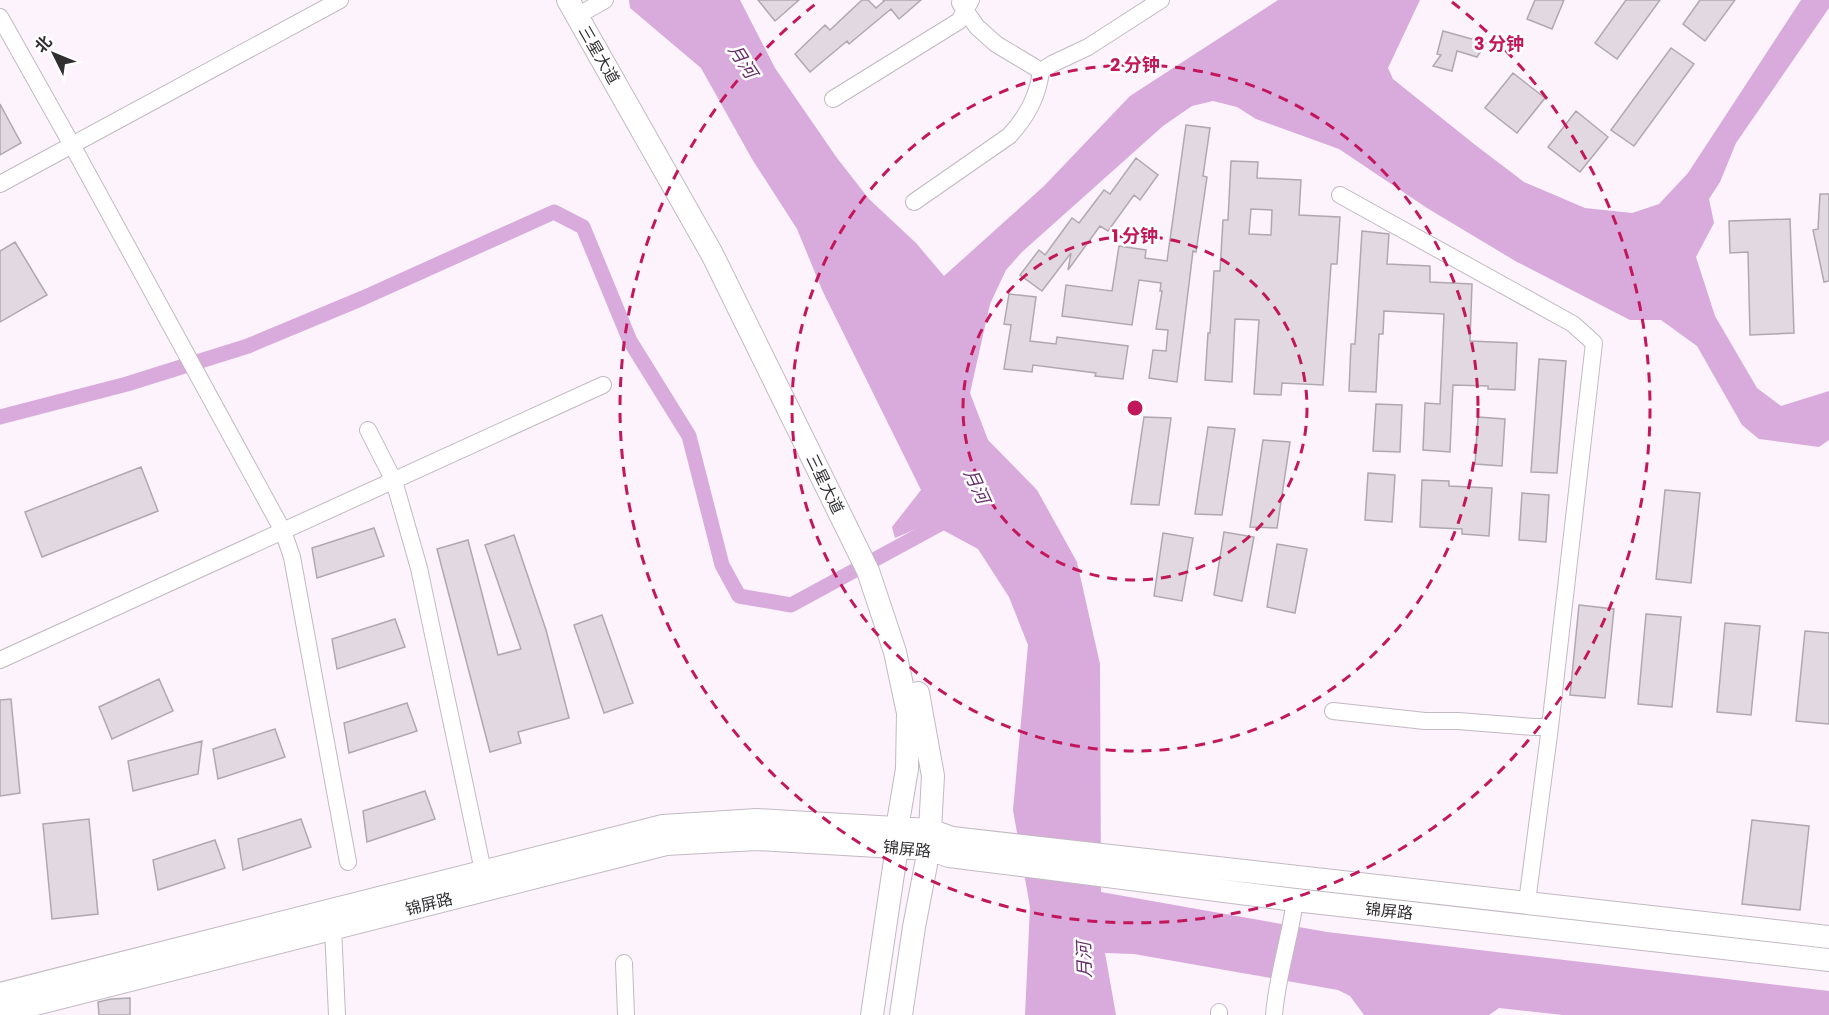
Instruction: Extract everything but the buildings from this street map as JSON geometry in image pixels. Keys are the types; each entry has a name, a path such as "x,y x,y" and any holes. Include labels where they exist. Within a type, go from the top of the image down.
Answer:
{"street":[{"path":"0,184 340,0"},
{"path":"914,202 1009,136 1030,110 1041,71 1088,47 1161,0"},
{"path":"965,4 976,27 996,44 1041,71"},
{"path":"833,99 959,21 965,4"},
{"name":"三星大道","path":"584,5 872,564 908,648 933,776 929,840 901,1015"},
{"path":"0,17 283,531 292,557 348,862"},
{"path":"1340,195 1572,324 1594,343 1550,727 1527,902"},
{"path":"0,660 603,385"},
{"path":"368,430 394,481 419,568 483,871"},
{"name":"三星大道","path":"872,564 908,713 907,769 872,1015"},
{"path":"1333,711 1425,721 1550,727"},
{"name":"锦屏路","path":"0,994 663,826 757,820 929,840 950,856 1017,855 1120,868 1527,902 1829,937"},
{"name":"锦屏路","path":"0,1013 666,844 757,839 897,838"},
{"name":"锦屏路","path":"1120,868 1295,900 1829,960"},
{"path":"1274,1015 1276,992 1295,900"},
{"path":"333,928 337,1015"},
{"path":"624,963 626,1015"}],"water":[{"name":"月河","path":"629,0 740,0 775,68 837,158 869,199 916,243 944,276 1044,186 1130,96 1278,0 1420,0 1388,68 1393,79 1524,182 1585,208 1632,213 1659,204 1688,173 1801,0 1829,0 1829,8 1736,143 1720,182 1709,199 1714,223 1696,257 1715,316 1757,388 1781,406 1829,391 1829,440 1819,447 1759,439 1742,425 1697,346 1661,320 1630,320 1517,262 1427,208 1339,149 1256,119 1237,107 1213,101 1192,106 1163,126 1022,252 1006,270 990,304 970,393 988,440 1037,490 1077,562 1100,664 1101,892 1327,932 1829,991 1829,1015 1563,1015 1499,1008 1489,1015 1364,1015 1350,996 1338,990 1134,954 1105,953 1116,1015 1025,1015 1030,907 1013,810 1028,645 1009,597 978,549 930,523 895,538 892,527 921,490 823,292 797,229 752,159 701,68 630,8"}],"waterway":[{"path":"0,417 127,384 248,346 363,298 554,212 583,227 630,341 689,436 722,565 739,596 791,605 942,523 954,520"}]}
